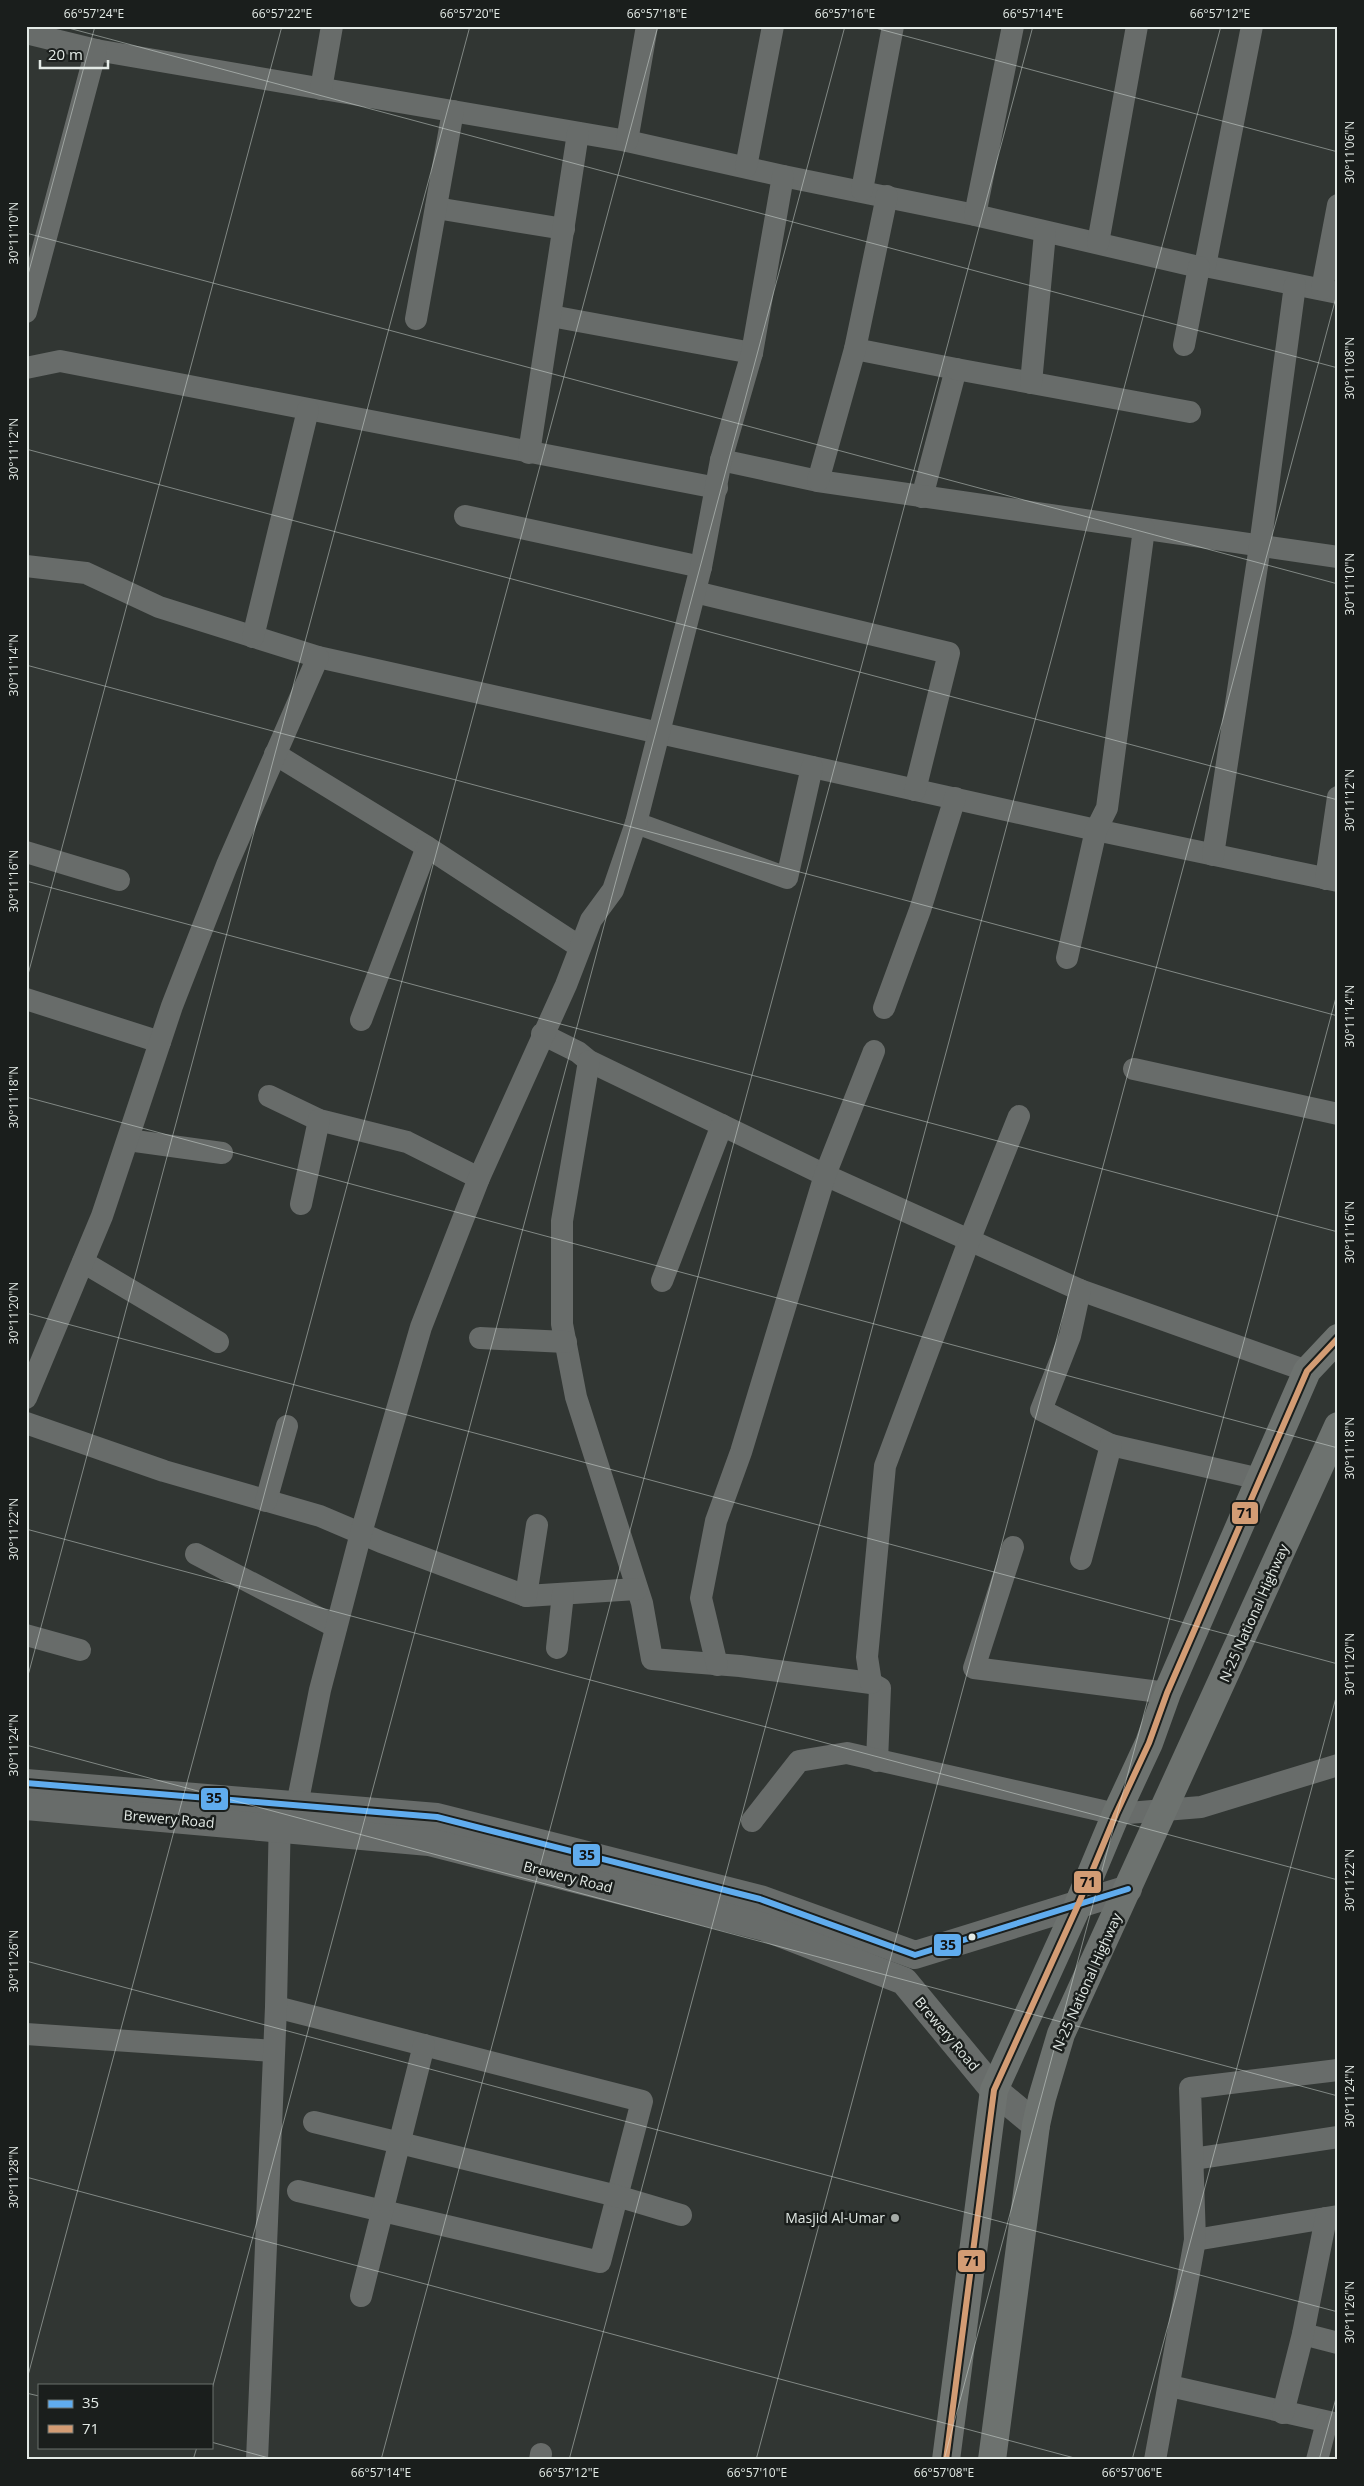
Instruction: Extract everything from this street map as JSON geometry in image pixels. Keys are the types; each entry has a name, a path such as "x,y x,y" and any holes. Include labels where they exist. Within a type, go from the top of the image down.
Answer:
{"highway":[{"path":"946,2460 994,2090 1078,1905 1116,1814 1149,1742 1167,1693 1307,1372 1338,1338"},
{"name":"N-25 National Highway","path":"992,2460 1036,2125 1061,2034 1165,1810 1338,1426"}],"main road":[{"name":"Brewery Road","path":"26,1783 286,1813 429,1842 764,1927 904,1981 994,2090 1036,2125"},
{"name":"Brewery Road","path":"26,1806 437,1817 760,1899 915,1955"},
{"path":"904,1981 915,1955 1128,1889"}],"street":[{"path":"321,88 332,26"},
{"path":"627,141 647,26"},
{"path":"746,167 773,26"},
{"path":"862,190 893,26"},
{"path":"975,215 1013,26"},
{"path":"1098,243 1137,26"},
{"path":"1184,345 1252,26"},
{"path":"26,33 96,50 627,141 784,176 862,190 975,215 1045,233 1330,291 1338,205"},
{"path":"26,312 32,265 96,50"},
{"path":"416,319 453,111"},
{"path":"529,454 552,316 578,133"},
{"path":"257,2460 286,1813 361,1533 421,1327 479,1178 542,1034 566,985 591,920 613,890 636,823 701,567 721,460 752,353 784,176"},
{"path":"818,481 855,349 887,196"},
{"path":"436,208 564,229"},
{"path":"1031,383 1045,233"},
{"path":"1213,855 1260,546 1295,285"},
{"path":"552,316 752,353"},
{"path":"855,349 1190,412"},
{"path":"26,368 60,360 529,454 717,488"},
{"path":"922,497 956,369"},
{"path":"254,637 308,410"},
{"path":"721,460 818,481 1338,557"},
{"path":"465,516 701,567"},
{"path":"1067,958 1096,830 1107,808 1144,529"},
{"path":"26,566 86,573 159,607 318,657 1096,830 1332,880 1338,797"},
{"path":"695,592 949,653 915,790"},
{"path":"26,1398 102,1216 160,1042 224,874 318,657"},
{"path":"275,754 580,947"},
{"path":"636,823 787,878 812,767"},
{"path":"884,1008 920,910 955,798"},
{"path":"360,1020 426,848"},
{"path":"26,852 118,880"},
{"path":"26,999 160,1042"},
{"path":"542,1034 578,1052 589,1061 825,1175 969,1241 1080,1290 1307,1372"},
{"path":"717,1665 701,1598 716,1521 741,1452 825,1175 874,1052"},
{"path":"589,1061 562,1221 562,1324 576,1397 637,1589 652,1659 871,1683 880,1688 877,1761"},
{"path":"1134,1069 1338,1114"},
{"path":"269,1096 319,1120 407,1142 479,1178"},
{"path":"871,1683 867,1657 885,1466 969,1241 1019,1116"},
{"path":"301,1204 319,1120"},
{"path":"662,1281 722,1125"},
{"path":"128,1140 222,1153"},
{"path":"83,1262 218,1342"},
{"path":"1080,1290 1070,1336 1041,1410 1111,1444 1260,1479"},
{"path":"480,1338 566,1342"},
{"path":"26,1423 164,1471 320,1516 526,1596 637,1589"},
{"path":"266,1500 287,1426"},
{"path":"1081,1559 1111,1444"},
{"path":"526,1596 537,1525"},
{"path":"1013,1547 974,1668 1167,1693"},
{"path":"196,1554 336,1627"},
{"path":"557,1648 563,1594"},
{"path":"26,1635 80,1650"},
{"path":"752,1821 799,1761 847,1753 1116,1814 1201,1807 1338,1765"},
{"path":"276,2006 642,2101 600,2262 298,2191"},
{"path":"26,2034 274,2051"},
{"path":"361,2296 381,2210 424,2045"},
{"path":"1155,2460 1170,2386 1194,2240 1190,2088 1338,2070"},
{"path":"314,2122 616,2196 681,2216"},
{"path":"1193,2159 1338,2137"},
{"path":"1194,2240 1332,2217 1283,2413"},
{"path":"1303,2334 1338,2343"},
{"path":"1170,2386 1332,2423 1317,2460"}],"transit line":[{"name":"71","path":"946,2460 994,2090 1149,1743 1167,1693 1307,1371 1338,1338"},
{"name":"35","path":"26,1783 437,1817 760,1899 915,1955 1128,1889"}],"place":[{"name":"Masjid Al-Umar","path":"895,2218"}]}
